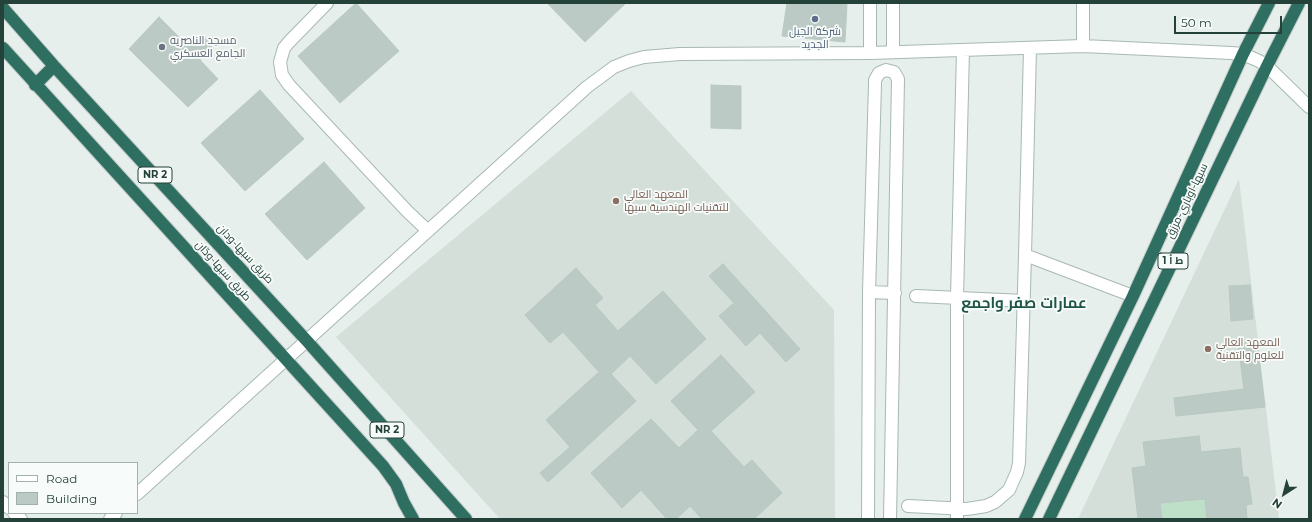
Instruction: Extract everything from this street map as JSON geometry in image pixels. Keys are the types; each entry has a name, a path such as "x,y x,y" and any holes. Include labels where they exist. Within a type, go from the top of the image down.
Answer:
{"highway":[{"name":"سبها-اوباري-مرزق","path":"1025,519 1133,296 1243,54 1269,3"},
{"name":"سبها-اوباري-مرزق","path":"1049,519 1267,66 1299,3"},
{"name":"طريق سبها-ودان","path":"3,8 54,66 307,341 466,519"},
{"name":"طريق سبها-ودّان","path":"3,48 35,85 383,466 396,484 413,519"},
{"path":"35,85 54,66"}],"street":[{"path":"327,3 284,48 280,62 282,75 289,85 407,211 428,231"},
{"path":"870,3 870,53"},
{"path":"893,3 893,52"},
{"path":"1083,3 1083,46"},
{"path":"138,493 587,87 614,67 628,61 644,57 680,54 870,53 1083,46 1243,54 1267,66 1309,107"},
{"path":"908,506 957,514 986,506 994,502 1009,490 1017,472 1019,463 1024,301 1030,48"},
{"path":"957,514 957,298 963,50"},
{"path":"868,519 869,292 875,80 879,73 886,70 894,72 898,79 890,519"},
{"path":"1025,255 1133,296"},
{"path":"869,292 895,293"},
{"path":"916,296 1024,301"}],"shaded area":[{"name":"المعهد العالي للتقنيات الهندسية سبها","path":"631,91 834,310 835,519 500,519 336,337"},
{"name":"المعهد العالي للعلوم والتقنية","path":"1239,179 1279,519 1078,519"}],"green space":[{"path":"1205,499 1207,519 1162,519 1160,503"}],"building":[{"path":"356,3 399,51 340,103 298,56"},
{"path":"547,3 626,3 585,42"},
{"name":"شركة الجيل الجديد","path":"787,3 847,3 845,42 782,36"},
{"path":"159,17 189,47 202,34 212,46 200,60 218,79 188,107 129,49"},
{"path":"711,85 741,86 741,129 711,128"},
{"path":"260,90 304,139 245,191 201,143"},
{"path":"324,162 365,208 307,260 265,214"},
{"path":"723,264 800,349 786,362 760,333 746,346 719,316 734,303 709,276"},
{"path":"576,268 603,298 595,305 618,331 663,291 706,339 656,384 630,356 611,374 636,401 548,482 540,473 570,447 546,420 599,372 563,332 550,343 525,315"},
{"path":"1250,285 1253,319 1231,321 1229,286"},
{"path":"1257,341 1265,407 1176,416 1174,398 1244,389 1238,343"},
{"path":"721,355 755,392 711,431 744,467 752,460 782,493 754,519 702,519 690,506 676,519 667,519 641,490 622,508 591,473 651,419 679,448 698,430 671,401"},
{"path":"1199,436 1201,452 1240,448 1243,477 1248,477 1252,504 1246,505 1247,519 1207,519 1205,499 1160,503 1162,519 1138,519 1132,468 1146,466 1143,442"}],"place":[{"name":"شركة الجيل الجديد","path":"815,19"},
{"name":"مسجد الناصريه الجامع العسكري","path":"162,47"},
{"name":"المعهد العالي للتقنيات الهندسية سبها","path":"616,201"},
{"name":"المعهد العالي للعلوم والتقنية","path":"1208,349"}],"district":[{"name":"عمارات صفر واجمع","path":"1024,304"}]}
